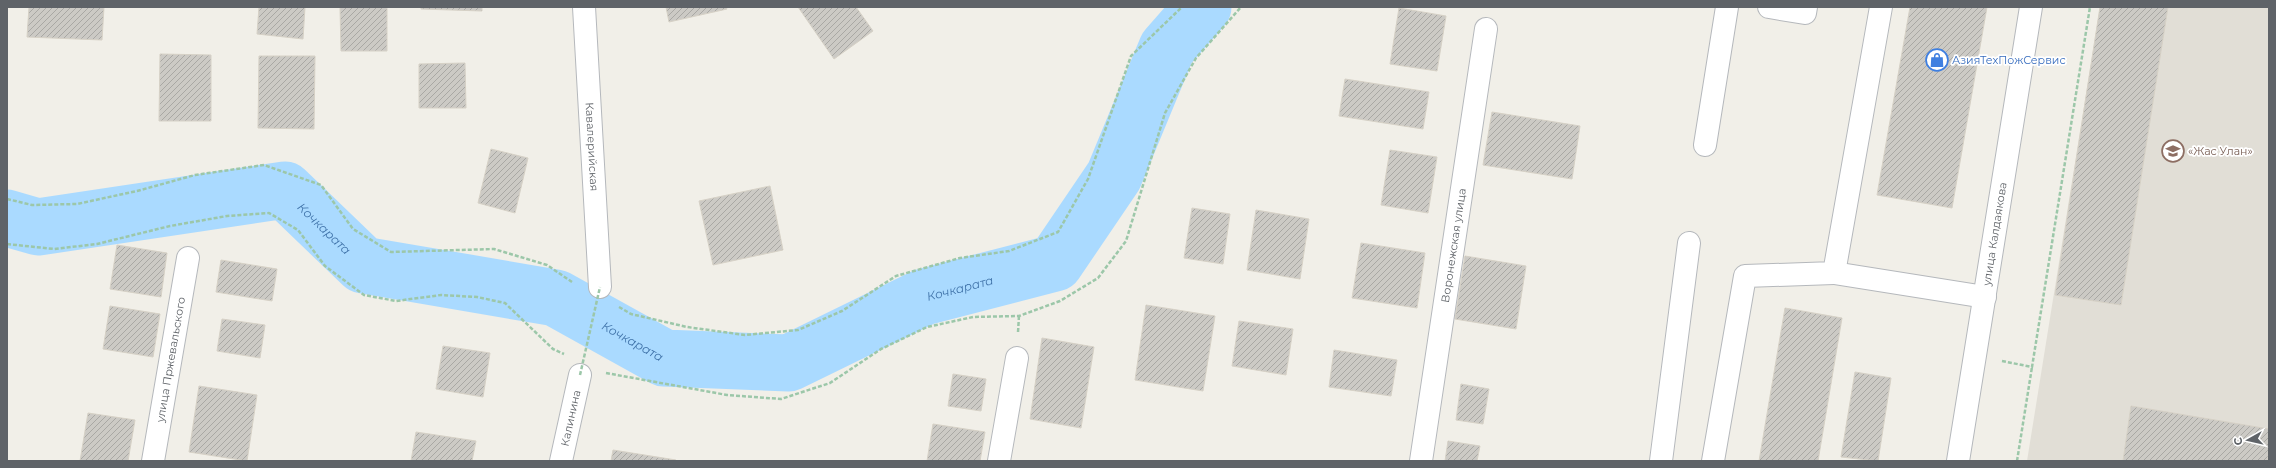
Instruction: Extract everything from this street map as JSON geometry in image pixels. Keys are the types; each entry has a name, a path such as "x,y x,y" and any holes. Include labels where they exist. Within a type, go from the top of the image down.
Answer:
{"street":[{"name":"Кавалерийская","path":"584,7 601,295"},
{"path":"1705,145 1727,7"},
{"path":"1769,7 1805,13 1806,7"},
{"path":"1834,273 1881,7"},
{"name":"улица Калдаякова","path":"1958,461 1977,356 2031,7"},
{"name":"Воронежская улица","path":"1421,461 1486,29"},
{"path":"1661,461 1689,243"},
{"name":"улица Пржевальского","path":"153,461 188,258"},
{"path":"1713,461 1745,276 1834,273 1985,298"},
{"path":"999,461 1017,358"},
{"name":"Калинина","path":"561,461 584,368"}],"path":[{"path":"584,368 601,295 631,314 687,327 738,334 798,330 842,311 896,276 960,258 1009,252 1058,232 1088,179 1131,56 1182,7"},
{"path":"604,372 727,395 781,399 830,383 881,349 927,327 973,317 1019,316 1060,301 1098,278 1126,241 1165,113 1196,58 1241,7"},
{"path":"2017,461 2090,7"},
{"path":"7,199 32,205 77,204 137,191 195,175 264,165 321,185 353,229 391,252 494,249 547,265 574,283"},
{"path":"7,244 54,249 97,244 170,226 227,216 269,213 298,230 324,266 364,295 396,300 441,295 477,297 505,303 553,349 568,356"},
{"path":"1977,356 2032,367"}],"shaded area":[{"name":"«Жас Улан»","path":"2100,7 2269,7 2269,461 2027,461"}],"building":[{"path":"29,7 104,7 102,40 27,37"},
{"path":"259,7 305,7 303,39 257,34"},
{"path":"340,7 387,7 387,51 341,51"},
{"path":"421,7 482,7 482,11 421,9"},
{"path":"666,7 726,7 727,9 669,22"},
{"path":"798,7 856,7 873,31 834,59"},
{"path":"1910,7 1987,7 1952,208 1877,195"},
{"path":"2100,7 2168,7 2121,305 2055,295"},
{"path":"1399,8 1446,16 1437,71 1390,64"},
{"path":"160,54 211,55 211,121 159,121"},
{"path":"259,56 315,56 314,129 258,128"},
{"path":"465,63 466,108 419,108 419,64"},
{"path":"1345,79 1429,92 1423,129 1339,116"},
{"path":"1492,112 1580,126 1572,179 1483,165"},
{"path":"491,149 528,158 515,213 478,203"},
{"path":"1390,150 1437,157 1428,213 1381,205"},
{"path":"770,186 783,250 713,265 699,201"},
{"path":"1192,208 1230,214 1223,264 1184,258"},
{"path":"1256,210 1309,219 1300,279 1247,270"},
{"path":"1361,243 1425,253 1417,308 1352,298"},
{"path":"117,245 167,253 161,297 110,289"},
{"path":"1465,256 1526,266 1516,329 1455,319"},
{"path":"221,260 277,269 272,301 216,292"},
{"path":"1146,305 1215,316 1203,391 1135,380"},
{"path":"110,306 160,314 153,357 103,349"},
{"path":"1785,308 1842,318 1818,461 1759,461"},
{"path":"222,319 265,325 260,358 217,351"},
{"path":"1239,321 1293,329 1286,375 1232,366"},
{"path":"1042,338 1094,347 1081,428 1030,419"},
{"path":"443,346 490,353 483,397 436,389"},
{"path":"1334,350 1397,360 1391,396 1329,387"},
{"path":"1855,372 1891,378 1878,461 1841,457"},
{"path":"953,374 986,379 981,411 948,406"},
{"path":"1461,384 1489,389 1483,424 1456,420"},
{"path":"199,386 257,395 247,461 189,452"},
{"path":"2131,406 2269,429 2268,461 2123,461"},
{"path":"88,413 135,420 128,461 80,461"},
{"path":"933,424 985,432 980,461 927,461"},
{"path":"416,432 476,441 472,461 411,461"},
{"path":"1448,441 1480,446 1477,461 1445,461"},
{"path":"613,450 676,460 676,461 611,461"}],"waterway":[{"name":"Кочкарата","path":"7,218 38,227 285,190 363,265 556,298 664,358 789,363 924,297 1055,263 1114,176 1167,48 1203,7"}],"place":[{"name":"АзияТехПожСервис","path":"1937,60"},
{"name":"«Жас Улан»","path":"2173,151"}]}
